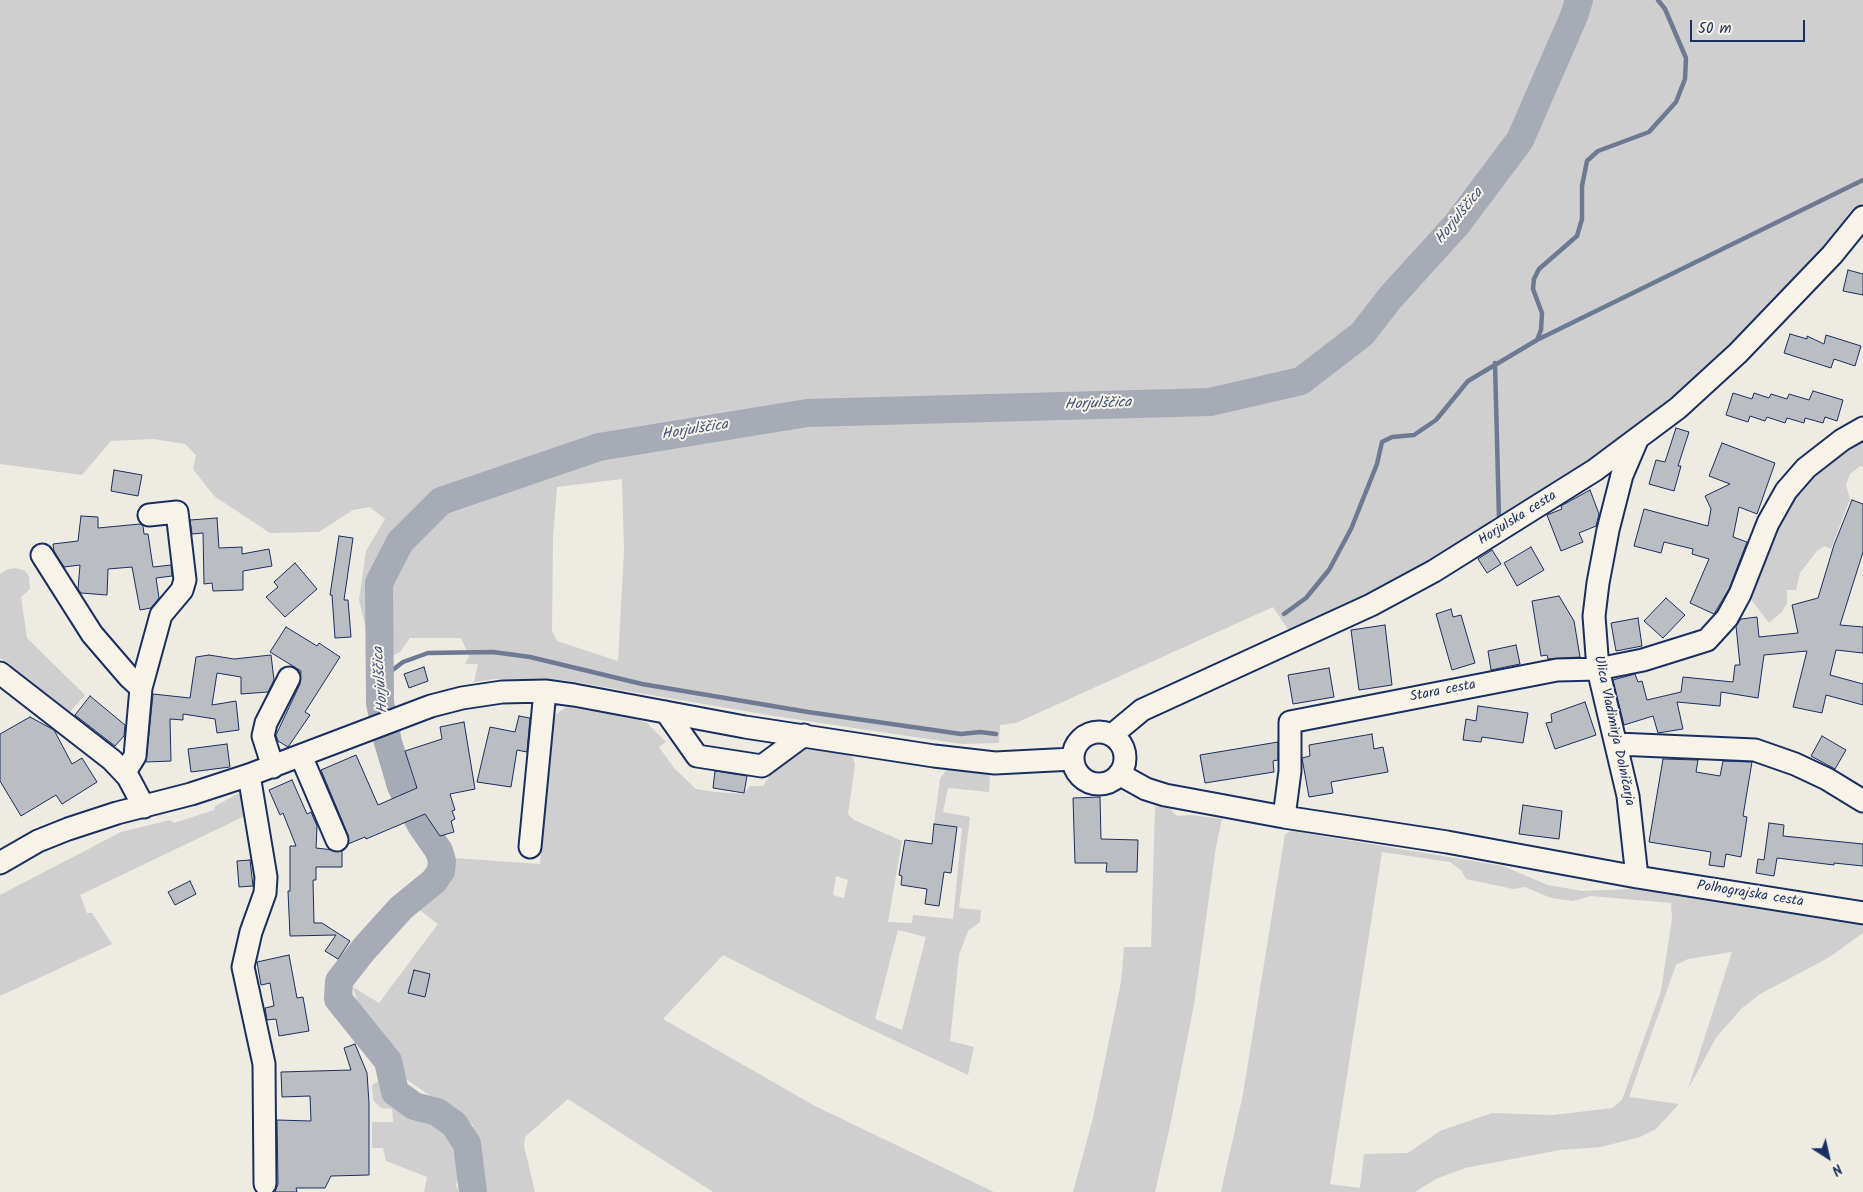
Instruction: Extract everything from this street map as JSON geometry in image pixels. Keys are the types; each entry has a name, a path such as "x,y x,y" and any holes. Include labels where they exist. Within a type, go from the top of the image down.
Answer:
{"street":[{"name":"Horjulska cesta","path":"1112,735 1142,710 1362,609 1434,571 1519,519 1637,440 1678,408 1738,353 1819,269 1863,217"},
{"name":"Stara cesta","path":"1284,817 1290,771 1290,722 1557,670 1598,669 1644,660 1707,640 1726,618 1740,594 1768,523 1786,490 1806,468 1842,440 1863,428"},
{"name":"Ulica Vladimirja Dolničarja","path":"1637,440 1622,475 1608,530 1594,616 1598,669 1628,796 1637,877"},
{"path":"125,772 135,756 141,688 161,615 182,590 185,580 177,512 149,514"},
{"path":"42,555 87,627 129,677 141,688"},
{"path":"0,673 72,727 125,772 144,807"},
{"path":"273,766 263,736 266,724 289,678"},
{"path":"0,863 38,841 68,829 191,794 249,775 371,728 462,698 502,692 545,691 745,727 934,756 995,763 1073,759"},
{"path":"530,847 545,691"},
{"path":"666,712 697,756 762,766 804,735"},
{"path":"1103,732 1112,735 1123,748 1125,757 1119,774 1104,783 1086,781 1074,768 1074,750 1085,735 1103,732"},
{"path":"1617,744 1755,750 1795,764 1827,779 1863,801"},
{"path":"301,756 337,840"},
{"name":"Polhograjska cesta","path":"1119,774 1146,789 1165,795 1284,817 1447,842 1637,877 1863,913"},
{"path":"249,775 266,877 265,893 251,932 243,967 264,1064 265,1184"}],"shaded area":[{"path":"0,0 1863,0 1863,202 1810,269 1699,379 1588,465 1423,569 1291,634 1273,607 1016,723 1000,725 999,743 962,744 774,716 563,680 495,679 474,682 478,664 465,664 469,656 461,638 410,638 400,652 390,657 378,653 369,642 359,600 366,551 385,519 370,507 353,510 319,532 270,533 214,496 193,469 196,455 185,444 153,439 111,441 82,475 0,464","holes":["622,479 624,551 618,661 557,641 552,631 553,538 557,487"]},
{"path":"1863,434 1863,467 1860,466 1850,474 1846,485 1850,499 1831,549 1825,546 1817,551 1800,573 1796,590 1787,590 1787,603 1782,612 1769,623 1747,594 1791,492"},
{"path":"16,568 25,571 29,576 30,589 21,597 27,638 85,695 69,713 0,658 0,574 8,569"},
{"path":"566,707 630,717 647,723 666,742 659,747 674,768 696,789 715,792 743,794 750,786 763,786 771,774 770,771 797,750 816,747 846,753 853,758 855,765 848,814 854,820 902,841 888,922 912,923 913,915 953,919 962,828 934,824 940,779 946,770 990,773 989,792 948,788 943,812 970,817 959,908 981,910 980,922 968,931 959,955 950,1041 974,1047 968,1075 843,1016 723,955 663,1019 815,1106 994,1192 713,1192 568,1099 525,1137 524,1146 535,1192 487,1192 473,1125 403,1077 401,1063 375,1026 360,1010 353,987 379,1003 438,924 414,906 449,876 453,858 540,864 553,717","holes":["836,876 848,880 844,898 833,895","898,930 926,937 902,1030 875,1019"]},
{"path":"241,792 251,813 80,895 87,913 92,913 112,944 0,996 0,895 121,832 170,820 174,823 214,810 215,806"},
{"path":"1155,806 1170,809 1177,816 1191,815 1222,819 1216,847 1194,1005 1170,1126 1155,1192 1073,1192 1093,1118 1121,982 1124,947 1151,947"},
{"path":"1292,831 1503,866 1548,885 1582,891 1632,889 1860,925 1863,926 1863,933 1828,958 1760,994 1741,1009 1716,1038 1688,1089 1732,952 1688,959 1676,965 1629,1097 1679,1104 1656,1129 1640,1137 1601,1147 1560,1150 1465,1168 1436,1179 1415,1192 1221,1192 1243,1094 1285,834","holes":["1382,852 1450,862 1461,870 1466,879 1513,889 1525,887 1551,898 1573,901 1591,896 1671,903 1672,919 1661,991 1622,1100 1612,1108 1553,1115 1492,1113 1440,1131 1408,1153 1364,1154 1360,1188 1330,1184"]},
{"path":"383,1078 389,1091 397,1101 412,1112 429,1114 459,1142 463,1158 456,1185 459,1192 424,1192 427,1177 386,1161 383,1148 372,1148 372,1122 393,1122 392,1109 381,1108 373,1100 372,1085"}],"building":[{"path":"1848,270 1863,274 1863,295 1843,291"},
{"path":"1790,334 1807,339 1807,336 1824,344 1826,335 1861,346 1855,366 1834,359 1831,368 1784,353"},
{"path":"1813,391 1843,400 1837,421 1825,417 1823,423 1805,418 1804,423 1787,418 1785,423 1767,417 1765,421 1750,416 1748,422 1726,415 1733,393 1752,399 1754,393 1769,398 1771,394 1787,399 1789,394 1809,400"},
{"path":"1676,428 1689,432 1678,466 1681,466 1674,491 1649,484 1656,460 1665,462"},
{"path":"1722,443 1775,463 1757,514 1739,507 1733,537 1747,542 1729,589 1714,614 1690,603 1709,559 1692,554 1693,549 1664,542 1661,553 1634,546 1644,509 1708,526 1711,509 1705,496 1730,484 1709,476"},
{"path":"114,470 142,475 138,496 111,491"},
{"path":"1590,490 1599,514 1596,526 1579,533 1583,542 1561,551 1547,515 1562,509 1561,506"},
{"path":"1852,500 1863,504 1863,552 1840,625 1863,627 1863,653 1836,650 1830,675 1863,684 1863,705 1826,695 1822,713 1793,707 1807,651 1764,655 1758,698 1721,692 1720,706 1677,702 1683,729 1658,733 1653,716 1624,725 1613,680 1635,674 1638,682 1642,681 1647,700 1681,692 1683,677 1733,682 1735,665 1740,665 1736,626 1741,619 1757,617 1759,637 1798,633 1792,605 1818,598 1834,545"},
{"path":"81,516 98,517 98,528 140,524 143,526 144,534 148,534 153,567 171,565 172,576 156,578 159,598 151,608 140,610 132,567 108,569 107,595 81,593 78,589 80,565 64,567 54,551 53,544 78,541"},
{"path":"217,518 219,548 242,547 242,554 269,549 272,566 243,571 243,590 213,591 212,583 204,584 203,533 192,534 190,520"},
{"path":"339,536 353,538 344,600 348,600 351,637 335,638 332,595 330,595"},
{"path":"1531,547 1544,570 1517,586 1504,563"},
{"path":"1492,550 1501,564 1487,573 1478,559"},
{"path":"295,563 317,589 285,617 266,597 278,587 274,582"},
{"path":"1559,596 1574,621 1580,657 1548,659 1547,655 1541,656 1532,601"},
{"path":"1666,598 1685,615 1663,638 1644,621"},
{"path":"1451,609 1453,617 1461,615 1475,663 1452,670 1436,614"},
{"path":"1638,618 1642,646 1616,651 1611,623"},
{"path":"1385,625 1392,685 1359,690 1351,630"},
{"path":"286,627 317,646 319,643 340,657 305,712 310,715 288,747 278,741 276,735 300,684 301,671 270,652"},
{"path":"1516,645 1520,664 1491,670 1488,651"},
{"path":"209,655 234,659 271,655 274,680 268,692 241,694 241,677 217,673 212,705 236,701 239,730 217,733 215,719 183,714 183,720 170,719 171,761 146,762 153,694 190,698 196,657"},
{"path":"424,667 428,681 409,688 404,674"},
{"path":"1329,668 1334,697 1293,704 1288,675"},
{"path":"90,696 125,725 124,736 115,746 75,715"},
{"path":"1585,702 1596,735 1555,749 1546,723 1552,722 1551,714"},
{"path":"1478,706 1528,713 1523,743 1482,737 1481,742 1463,740 1466,719 1476,721"},
{"path":"519,716 530,718 527,752 517,750 511,787 477,782 490,727 515,732"},
{"path":"30,717 54,730 72,764 82,758 97,782 62,804 56,795 21,816 0,781 0,734"},
{"path":"464,722 475,789 450,794 455,810 452,811 455,819 451,821 454,832 440,836 425,814 366,839 365,837 348,844 348,835 321,770 356,755 378,805 417,788 405,751 442,739 440,727"},
{"path":"1372,734 1374,749 1383,747 1388,772 1331,782 1333,793 1309,797 1302,758 1310,756 1309,745"},
{"path":"1822,736 1846,750 1835,769 1811,756"},
{"path":"1278,742 1278,760 1273,761 1274,772 1205,783 1200,755"},
{"path":"227,744 230,767 191,772 188,749"},
{"path":"1663,759 1698,760 1696,772 1720,776 1723,761 1752,762 1743,816 1747,817 1741,857 1726,854 1724,867 1709,865 1711,852 1649,842"},
{"path":"715,771 747,776 744,793 713,788"},
{"path":"292,780 307,814 311,812 317,826 316,848 342,851 342,867 316,867 316,880 313,880 314,923 322,923 350,941 338,959 325,951 336,935 290,936 288,891 290,891 290,846 296,846 283,813 280,815 269,790"},
{"path":"1100,797 1101,839 1138,840 1137,872 1106,872 1107,863 1075,863 1073,798"},
{"path":"1523,805 1562,811 1559,839 1519,834"},
{"path":"1769,823 1784,825 1783,836 1863,844 1863,866 1834,863 1834,865 1777,858 1774,876 1756,873 1758,859 1764,860"},
{"path":"934,824 957,827 951,873 944,872 939,906 925,904 927,889 901,885 902,876 899,875 905,840 932,844"},
{"path":"250,860 253,886 239,887 237,861"},
{"path":"190,881 196,894 175,905 168,892"},
{"path":"289,955 297,998 303,997 309,1031 279,1036 276,1019 267,1020 265,1008 274,1006 270,983 261,985 257,962"},
{"path":"414,970 430,974 425,997 408,993"},
{"path":"355,1044 367,1073 369,1175 331,1176 325,1188 296,1188 297,1192 275,1192 278,1184 277,1120 311,1121 310,1096 282,1097 281,1072 351,1070 344,1048"}],"waterway":[{"name":"Horjulščica","path":"473,1192 467,1144 454,1124 437,1112 414,1106 395,1092 388,1061 338,999 339,981 364,949 401,908 434,881 441,871 442,861 439,851 421,825 401,786 388,742 380,703 379,583 400,542 441,501 599,447 807,413 1210,402 1301,381 1362,334 1390,298 1457,224 1520,140 1574,16 1579,0"},
{"path":"1284,614 1306,598 1329,570 1351,529 1377,464 1382,442 1392,437 1414,435 1436,420 1468,381 1537,340 1541,330 1542,313 1533,289 1534,279 1539,269 1577,236 1582,219 1582,186 1587,161 1598,151 1649,132 1676,102 1685,79 1686,58 1665,9 1658,0"},
{"path":"1539,339 1863,180"},
{"path":"1495,363 1499,518"},
{"path":"381,679 403,662 428,653 493,652 530,657 642,684 808,712 961,734 980,732 996,734"}]}
